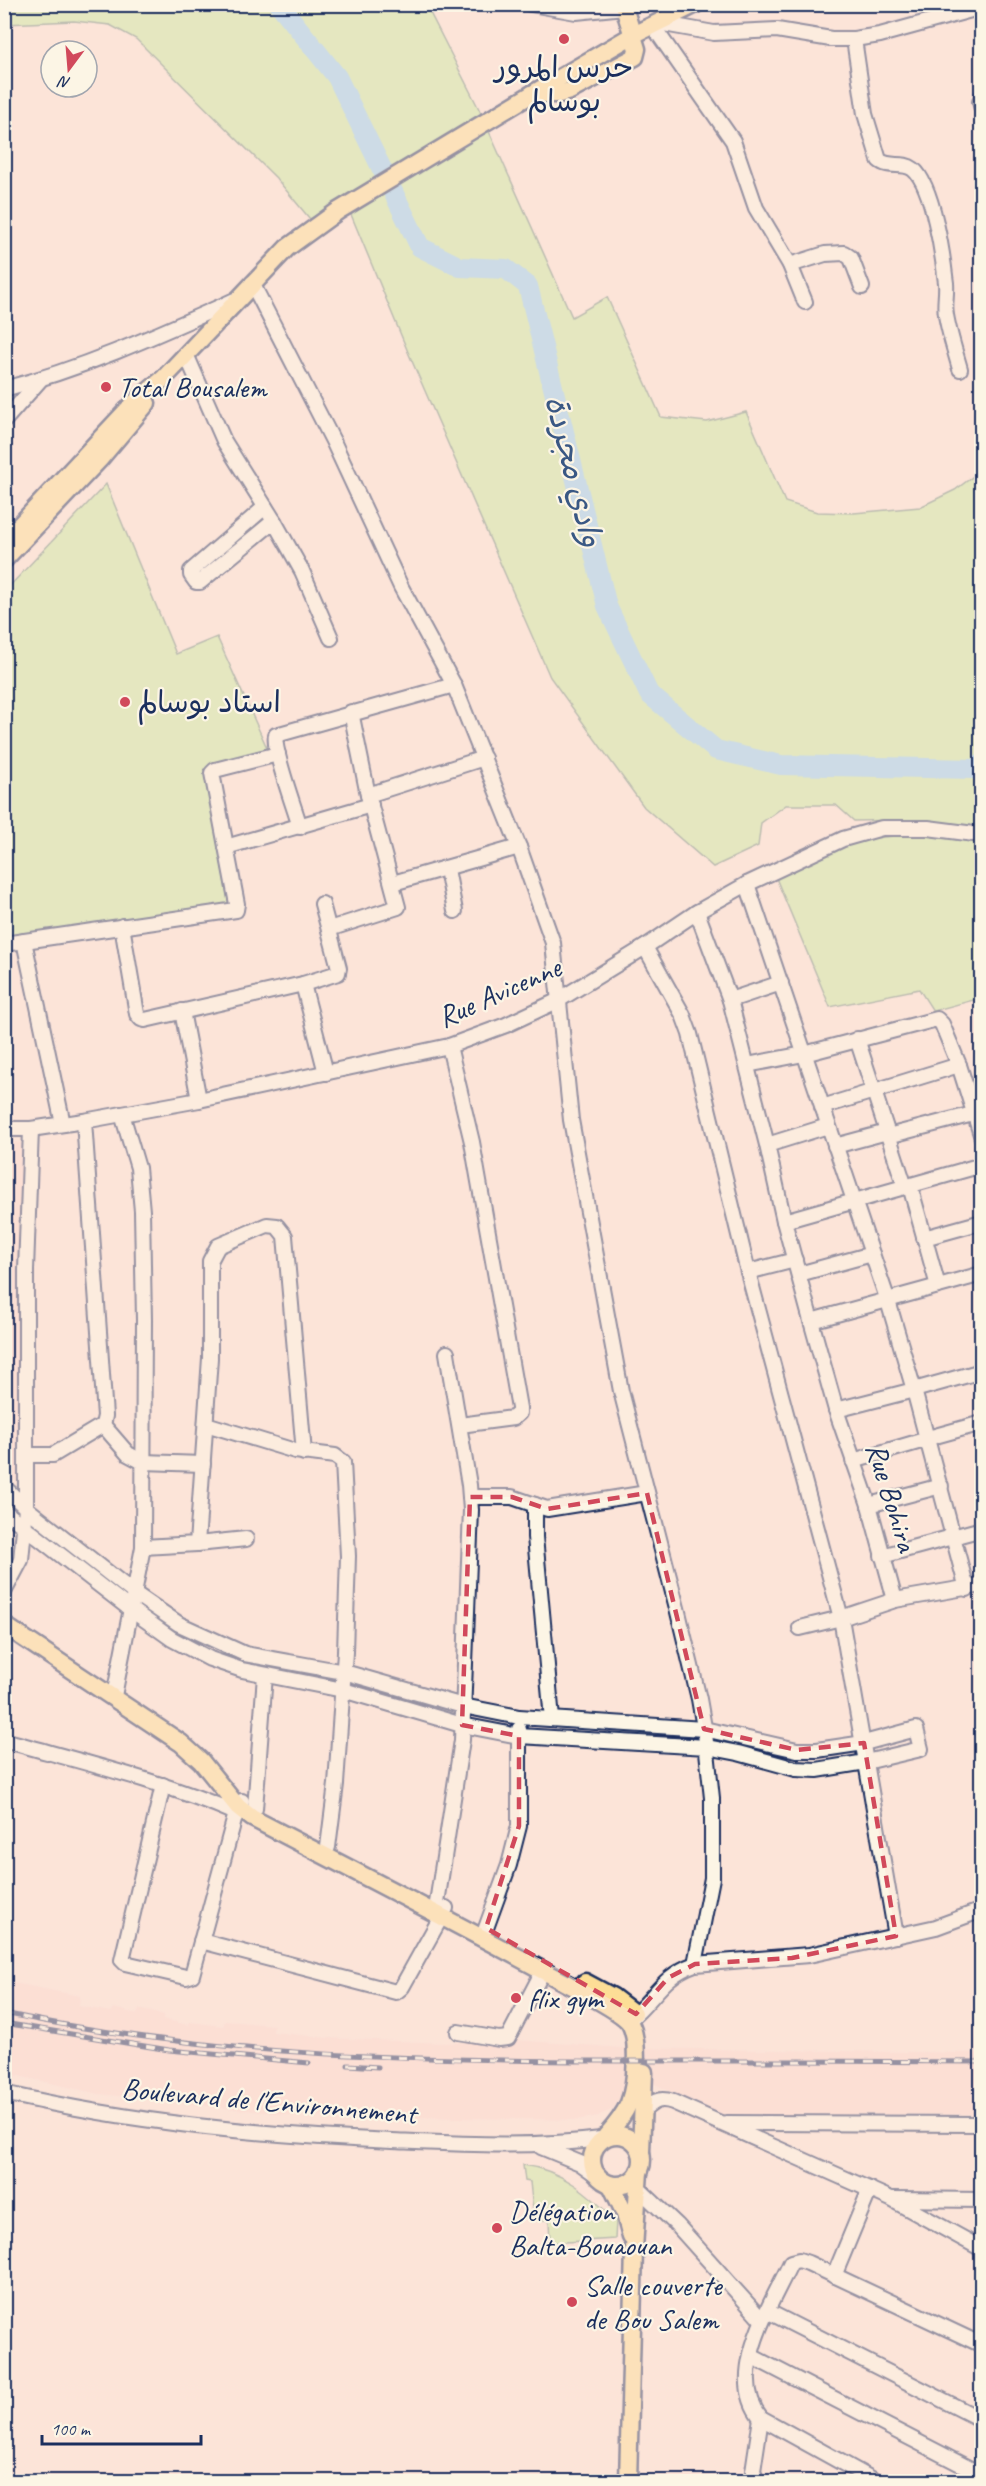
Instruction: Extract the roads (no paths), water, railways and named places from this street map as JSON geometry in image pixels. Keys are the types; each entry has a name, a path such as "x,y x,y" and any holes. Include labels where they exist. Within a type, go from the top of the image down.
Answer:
{"main road":[{"path":"4,542 140,413 163,379 287,248 338,211 532,94 633,35 696,4"},
{"path":"623,6 633,35"},
{"path":"4,560 76,475"},
{"path":"4,1624 181,1743 201,1761 252,1818 486,1928 613,1997 632,2018 635,2039 634,2082 629,2103 622,2117 591,2158 593,2168 604,2180 626,2214 634,2249"},
{"path":"243,1808 328,1847 442,1909 543,1971 641,2024 645,2061 642,2162 633,2179 625,2184 604,2180"},
{"path":"604,2138 619,2135 628,2138 641,2152"},
{"path":"628,2481 634,2249 639,2171"}],"street":[{"path":"531,4 576,12 623,6"},
{"path":"656,24 714,33 777,30 831,39 854,39 981,7"},
{"path":"656,24 733,141 756,207 790,265 805,302"},
{"path":"854,39 865,114 879,160 882,163 907,166 913,169 930,199 946,284 946,315 960,369"},
{"path":"981,96 981,109"},
{"path":"790,265 825,254 844,253 851,258 862,287"},
{"path":"252,283 333,441 401,587 454,685 519,847 553,944 557,1001 573,1132 621,1391 681,1623 704,1729 712,1807 712,1878 695,1964"},
{"path":"4,388 40,380 101,359 236,300"},
{"path":"186,354 224,441 302,571 331,638"},
{"path":"4,421 40,380"},
{"path":"265,507 191,571 191,575 196,582 200,582 274,522"},
{"path":"300,827 278,754 276,735 351,712 454,685"},
{"path":"329,929 396,909 398,904 370,800 351,712"},
{"path":"4,944 236,910 237,904 213,771 278,754"},
{"path":"226,847 300,827 484,758"},
{"name":"Rue Avicenne","path":"4,1129 31,1129 200,1100 449,1046 506,1025 557,1001 698,912 747,884 824,847 862,832 882,828 910,828 981,835"},
{"path":"393,883 519,847"},
{"path":"447,869 455,911"},
{"path":"747,884 888,1301 928,1438 967,1589"},
{"path":"122,926 139,1017 145,1020 335,975 339,971 322,904"},
{"name":"Rue Bohira","path":"698,912 730,1000 811,1321 895,1600"},
{"path":"24,941 63,1124"},
{"path":"645,947 683,1015 690,1034 748,1272 841,1618 896,1936"},
{"path":"730,1000 781,983"},
{"path":"303,984 326,1073"},
{"path":"182,1011 200,1100"},
{"path":"747,1065 804,1054 937,1019 942,1024 959,1065 981,1138"},
{"path":"857,1039 908,1187 938,1286"},
{"path":"449,1046 472,1142 519,1413 513,1418 460,1425"},
{"path":"822,1107 959,1065"},
{"path":"114,1696 143,1546 142,1210 138,1168 122,1114"},
{"path":"835,1146 974,1114"},
{"path":"26,1455 53,1455 103,1425 105,1416 84,1121"},
{"path":"767,1145 828,1126"},
{"path":"4,1592 21,1560 26,1508 26,1270 31,1129"},
{"path":"784,1221 981,1165"},
{"path":"924,1239 981,1222"},
{"path":"197,1544 210,1358 210,1261 218,1246 267,1225 277,1226 285,1236 304,1453"},
{"path":"748,1272 797,1267 872,1254"},
{"path":"811,1321 981,1274"},
{"path":"201,1941 396,1992 402,1987 442,1909 462,1725 470,1497 447,1353"},
{"path":"836,1410 981,1371"},
{"path":"854,1461 981,1423"},
{"path":"206,1424 304,1453 340,1458 344,1467 348,1556 344,1672 336,1784 328,1847"},
{"path":"103,1425 128,1454 143,1462 203,1464"},
{"path":"868,1505 941,1486"},
{"path":"4,1487 26,1508 134,1593 179,1624 244,1654 344,1672 463,1706 519,1717 704,1729 797,1750 817,1750 864,1743 916,1729 921,1749 866,1762 817,1770 796,1769 706,1747 519,1736 462,1725 343,1690 242,1670 210,1659 172,1639 130,1610 4,1511"},
{"path":"470,1497 512,1497 546,1509 564,1508 647,1493"},
{"path":"535,1505 535,1537 552,1719"},
{"path":"882,1556 981,1528"},
{"path":"143,1546 246,1539"},
{"name":"Rue Bohira","path":"800,1628 841,1618 895,1600 981,1586"},
{"path":"163,1785 122,1960 124,1963 190,1977 243,1808 265,1675"},
{"path":"486,1928 509,1865 519,1826 519,1717"},
{"path":"4,1740 201,1798 243,1808"},
{"path":"632,2018 668,1978 681,1969 695,1964 792,1958 936,1927 981,1910"},
{"path":"458,2032 499,2039 508,2038 543,1971"},
{"name":"Boulevard de l'Environnement","path":"4,2093 103,2114 241,2132 454,2143 570,2143 604,2138"},
{"path":"642,2112 655,2100 666,2099 870,2189 981,2249"},
{"path":"718,2123 981,2124"},
{"path":"530,2144 580,2163 604,2180"},
{"path":"639,2188 764,2316 981,2420"},
{"path":"834,2276 870,2189"},
{"path":"891,2199 981,2200"},
{"path":"877,2481 762,2418 750,2399 751,2356 764,2316 791,2262 800,2260 808,2263 981,2345"},
{"path":"751,2356 981,2475"},
{"path":"757,2481 753,2471 762,2418"}],"waterway":[{"name":"وادي مجردة","path":"279,4 337,77 420,247 460,267 506,269 528,286 607,606 649,694 716,750 781,765 975,769 982,764"}],"railway":[{"path":"4,2013 152,2038 227,2046 377,2056 527,2060 982,2062"},
{"path":"4,2023 169,2050 309,2063"},
{"path":"348,2065 378,2067"}],"place":[{"name":"حرس المرور بوسالم","path":"564,39"},
{"name":"Total Bousalem","path":"106,387"},
{"name":"استاد بوسالم","path":"125,702"},
{"name":"flix gym","path":"516,1998"},
{"name":"Délégation Balta-Bouaouan","path":"497,2228"},
{"name":"Salle couverte de Bou Salem","path":"572,2302"}]}
